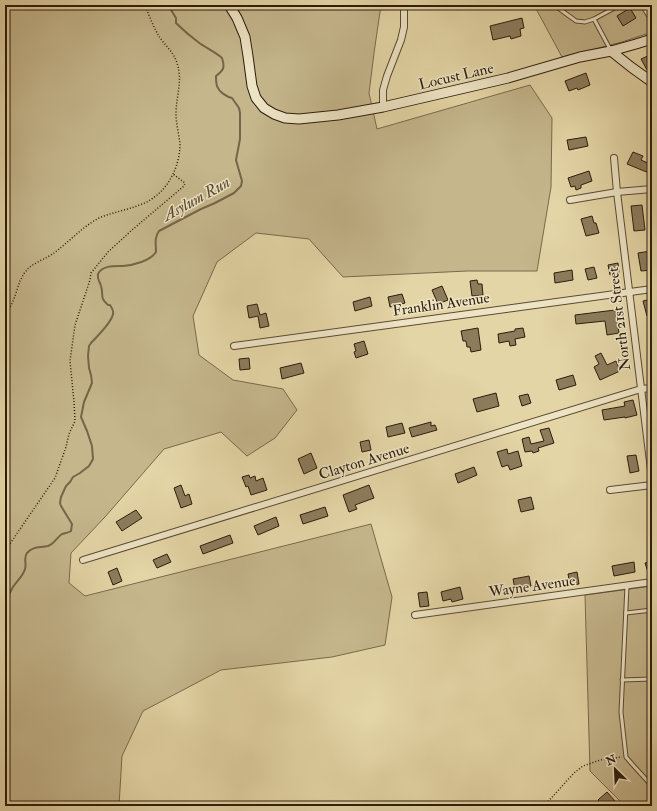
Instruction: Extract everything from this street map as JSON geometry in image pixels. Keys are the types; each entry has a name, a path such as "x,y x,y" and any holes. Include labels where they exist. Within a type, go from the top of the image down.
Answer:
{"street":[{"name":"Locust Lane","path":"229,5 237,18 245,37 252,86 256,98 264,108 285,118 299,119 338,115 383,107 508,78 580,57 611,51 652,39"},
{"path":"383,107 383,90 401,40 404,27 404,5"},
{"path":"611,51 652,82"},
{"name":"North 21st Street","path":"614,158 641,389 649,437 652,478"},
{"path":"570,200 617,192 652,189"},
{"name":"Franklin Avenue","path":"234,346 652,289"},
{"name":"Clayton Avenue","path":"83,560 641,389 652,388"},
{"path":"610,490 652,485"},
{"name":"Wayne Avenue","path":"415,615 652,582"}],"lane":[{"path":"554,5 576,21 585,22 594,19 620,5"},
{"path":"642,5 648,15"},
{"path":"594,19 611,51"},
{"path":"627,586 621,712 626,756 652,786"},
{"path":"626,613 652,610"},
{"path":"622,680 652,679"}],"path":[{"path":"5,314 11,305 24,274 29,268 48,257 94,221 150,200 165,187 173,174 180,150 176,115 179,87 178,68 175,58 161,38 144,5"},
{"path":"5,551 55,478 69,434 75,421 70,361 75,325 91,273 108,252 184,186 185,183 173,174"},
{"path":"544,806 574,773 583,766 600,760 626,756"}],"shaded area":[{"path":"5,5 381,5 369,93 377,129 530,85 552,118 551,187 537,271 467,271 343,277 309,239 256,233 217,262 193,316 199,355 233,380 283,389 297,410 275,438 247,456 221,432 164,449 105,517 71,553 69,583 85,596 371,524 392,597 385,645 332,657 221,670 143,711 122,756 119,806 5,806"},
{"path":"534,5 652,5 652,32 622,42 562,57"},
{"path":"652,586 652,806 625,806 590,771 585,595"}],"building":[{"path":"630,8 636,18 623,26 617,16"},
{"path":"522,18 524,28 520,29 521,36 511,39 510,36 493,40 490,26"},
{"path":"652,54 652,67 647,70 641,59"},
{"path":"586,73 590,85 578,90 577,88 569,91 565,81"},
{"path":"586,137 588,146 569,150 567,140"},
{"path":"633,152 643,156 641,160 652,165 649,173 627,164"},
{"path":"589,171 592,181 581,185 581,188 576,190 575,186 571,187 568,178"},
{"path":"642,205 645,230 634,231 631,206"},
{"path":"592,216 599,233 586,236 581,219"},
{"path":"651,251 652,259 650,260 652,270 641,271 638,253"},
{"path":"618,263 619,273 610,275 608,265"},
{"path":"594,267 597,278 588,280 585,269"},
{"path":"572,270 573,280 555,283 554,273"},
{"path":"477,280 478,284 482,284 483,295 472,296 470,281"},
{"path":"442,286 448,300 438,304 432,290"},
{"path":"402,294 405,303 390,307 388,297"},
{"path":"370,297 372,306 355,311 353,302"},
{"path":"652,299 652,314 647,316 643,301"},
{"path":"257,304 260,315 266,313 269,326 260,328 258,316 249,318 247,306"},
{"path":"615,310 619,333 607,335 605,321 576,324 575,315"},
{"path":"478,328 481,350 471,352 470,347 467,347 466,341 463,341 461,331"},
{"path":"523,328 525,337 515,339 516,345 510,346 509,341 499,343 498,334"},
{"path":"364,341 368,354 356,358 354,344"},
{"path":"601,353 607,365 616,361 620,371 600,380 594,367 599,364 595,356"},
{"path":"249,358 250,369 240,370 239,359"},
{"path":"301,363 304,373 282,379 280,368"},
{"path":"573,375 576,385 559,390 556,380"},
{"path":"496,393 499,406 477,412 473,399"},
{"path":"528,394 531,403 522,406 519,396"},
{"path":"633,400 637,415 604,420 602,410 625,406 624,402"},
{"path":"431,422 431,426 435,425 437,430 412,437 409,428"},
{"path":"402,423 405,433 388,437 386,427"},
{"path":"549,428 554,443 538,448 539,451 533,453 532,451 525,452 522,439 529,437 531,444 544,441 540,430"},
{"path":"369,440 371,450 362,452 360,442"},
{"path":"507,449 508,454 518,451 522,466 510,470 508,465 502,467 497,452"},
{"path":"311,453 317,468 304,474 298,459"},
{"path":"636,455 639,471 630,473 627,456"},
{"path":"474,467 477,475 458,483 455,474"},
{"path":"249,475 250,478 255,476 256,481 263,478 267,490 251,495 248,486 246,487 242,477"},
{"path":"181,485 185,496 189,494 192,504 181,508 174,488"},
{"path":"369,485 374,498 355,505 357,509 349,512 343,495"},
{"path":"531,497 534,509 521,512 518,500"},
{"path":"325,507 328,516 303,524 300,515"},
{"path":"136,510 142,518 122,531 116,522"},
{"path":"276,517 279,526 258,535 254,526"},
{"path":"230,535 233,543 203,554 200,546"},
{"path":"167,554 171,562 157,568 153,560"},
{"path":"652,561 652,578 650,578 645,563"},
{"path":"634,562 635,572 614,576 612,566"},
{"path":"117,568 122,581 113,585 108,572"},
{"path":"577,572 579,584 570,585 568,574"},
{"path":"529,576 531,586 515,589 513,579"},
{"path":"460,587 463,599 452,602 451,599 443,601 441,592"},
{"path":"427,592 429,606 420,607 418,593"},
{"path":"607,792 616,802 611,806 604,806 598,800"}],"waterway":[{"name":"Asylum Run","path":"5,601 24,572 25,557 27,553 34,548 48,546 62,534 71,531 72,524 61,506 61,497 66,486 73,477 89,466 93,459 92,446 81,417 84,402 92,383 88,356 89,346 107,326 113,313 110,305 105,303 103,298 98,274 106,268 132,265 150,258 156,252 156,239 159,231 234,193 241,186 242,181 236,160 240,139 240,113 239,108 232,98 223,94 217,86 216,76 221,72 224,66 222,58 198,42 176,23 176,18 168,5"}]}
